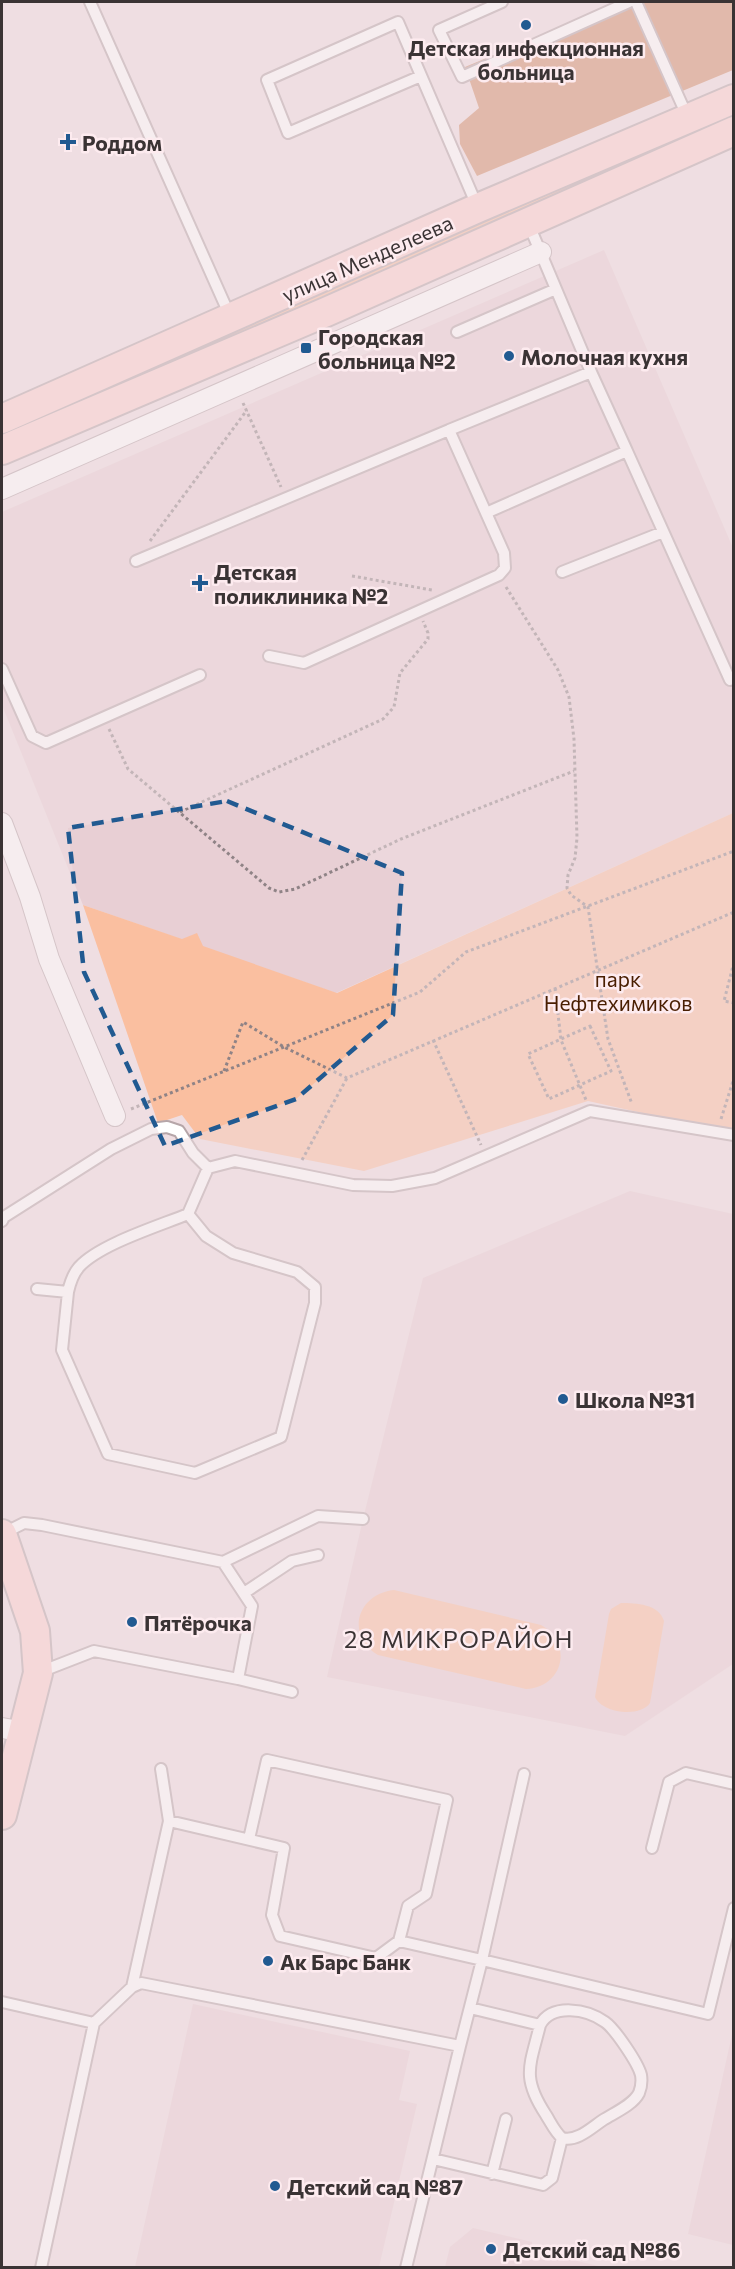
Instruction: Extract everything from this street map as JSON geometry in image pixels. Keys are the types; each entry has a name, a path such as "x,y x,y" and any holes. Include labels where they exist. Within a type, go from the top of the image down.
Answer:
{"street":[{"name":"улица Менделеева","path":"2,419 478,208 734,99"},
{"path":"683,121 669,133 672,143 681,149 696,148"},
{"name":"улица Менделеева","path":"2,450 326,312 734,131"},
{"path":"2,489 541,252"},
{"path":"2,823 30,897 49,959 114,1116"},
{"path":"2,1534 35,1631 38,1673 13,1730 2,1815"}],"lane":[{"path":"90,2 231,319"},
{"path":"502,2 439,30 462,77 629,2"},
{"path":"636,2 683,121"},
{"path":"421,76 288,133 267,80 398,22 478,208"},
{"path":"527,222 591,372 730,680"},
{"path":"457,332 556,289"},
{"path":"136,561 591,372"},
{"path":"269,656 304,663 499,575 505,568 504,553 449,430"},
{"path":"486,513 627,451"},
{"path":"562,572 663,532"},
{"path":"2,669 32,736 46,743 200,675"},
{"path":"208,1168 236,1161 353,1185 392,1186 435,1179 590,1111 734,1135"},
{"path":"2,1221 4,1217 29,1199 111,1149 151,1128 167,1127 178,1131 193,1153 208,1168"},
{"path":"188,1214 206,1236 233,1253 297,1272 315,1287 315,1303 281,1437 195,1473 108,1454 62,1350 68,1292 72,1277 80,1266 98,1253 188,1214 208,1168"},
{"path":"37,1289 68,1292"},
{"path":"2,1534 24,1523 42,1525 223,1562 318,1516 363,1519"},
{"path":"244,1593 292,1561 318,1555"},
{"path":"223,1562 252,1606 238,1679"},
{"path":"38,1673 94,1651 292,1692"},
{"path":"170,1821 284,1848 272,1915 280,1936 376,1958 399,1941 408,1906 426,1894 447,1800 267,1760 249,1839"},
{"path":"132,1987 170,1821 161,1769"},
{"path":"652,1848 669,1782 686,1773 734,1784"},
{"path":"406,2268 482,1960 524,1774"},
{"path":"399,1941 708,2014 734,1908"},
{"path":"41,2268 94,2023 132,1987 141,1983 460,2046"},
{"path":"2,2002 94,2023"},
{"path":"470,2008 540,2025"},
{"path":"565,2010 601,2020 613,2030 640,2074 641,2087 635,2100 575,2138 562,2138 535,2098 530,2084 529,2069 540,2025 550,2013 565,2010"},
{"path":"492,2174 506,2119"},
{"path":"433,2159 540,2186 547,2184 552,2178 562,2138"}],"path":[{"path":"237,387 286,498"},
{"path":"136,561 247,410"},
{"path":"499,575 558,670 569,697 574,739 577,838 575,858 568,875 567,888 571,895 588,907 608,1039 638,1120"},
{"path":"352,576 454,594"},
{"path":"180,812 382,719 394,707 400,673 428,639 419,610"},
{"path":"105,718 128,769 269,888 279,892 295,889 401,839 574,771"},
{"path":"114,1116 420,992 466,952 734,851"},
{"path":"295,1173 347,1078 734,912"},
{"path":"734,962 724,1001 734,1003"},
{"path":"555,988 561,1040 590,1111"},
{"path":"224,1071 243,1022 284,1047 347,1078"},
{"path":"590,1026 610,1071 581,1085 549,1099 528,1054 590,1026"},
{"path":"433,1040 486,1156"},
{"path":"716,1133 734,1078"}],"highlighted area":[{"path":"227,801 402,873 393,1015 296,1099 165,1146 84,972 68,828"}],"shaded area":[{"path":"620,2 733,2 733,70 477,176 460,144 459,125 479,108 465,67"},
{"path":"604,250 733,548 733,813 336,993 83,905 2,705 2,512"},
{"name":"Школа №31","path":"630,1191 733,1214 733,1664 625,1736 327,1677 363,1519 423,1278"},
{"name":"Детский сад №87","path":"193,2004 410,2051 399,2100 417,2104 379,2267 135,2267"},
{"path":"733,2030 733,2245 688,2234"},
{"name":"Детский сад №86","path":"473,2228 532,2242 532,2250 602,2267 445,2267 450,2247"}],"green space":[{"path":"649,143 658,149 2,441 2,428"},
{"name":"парк Нефтехимиков","path":"733,813 733,1133 588,1101 364,1171 200,1139 182,1115 158,1123 83,905 182,939 197,933 203,946 337,993"},
{"path":"394,1590 541,1625 558,1643 561,1653 556,1673 549,1681 526,1689 378,1655 361,1637 360,1616 371,1599 381,1593"},
{"path":"621,1603 640,1604 652,1608 661,1615 664,1621 650,1703 645,1708 630,1712 605,1707 595,1697 609,1614 611,1609"}],"place":[{"name":"Детская инфекционная больница","path":"526,25"},
{"name":"Роддом","path":"68,142"},
{"name":"Городская больница №2","path":"306,348"},
{"name":"Молочная кухня","path":"509,356"},
{"name":"Детская поликлиника №2","path":"200,583"},
{"name":"Школа №31","path":"563,1399"},
{"name":"Пятёрочка","path":"132,1622"},
{"name":"Ак Барс Банк","path":"268,1961"},
{"name":"Детский сад №87","path":"275,2186"},
{"name":"Детский сад №86","path":"491,2249"}],"district":[{"name":"28 МИКРОРАЙОН","path":"459,1638"}]}
